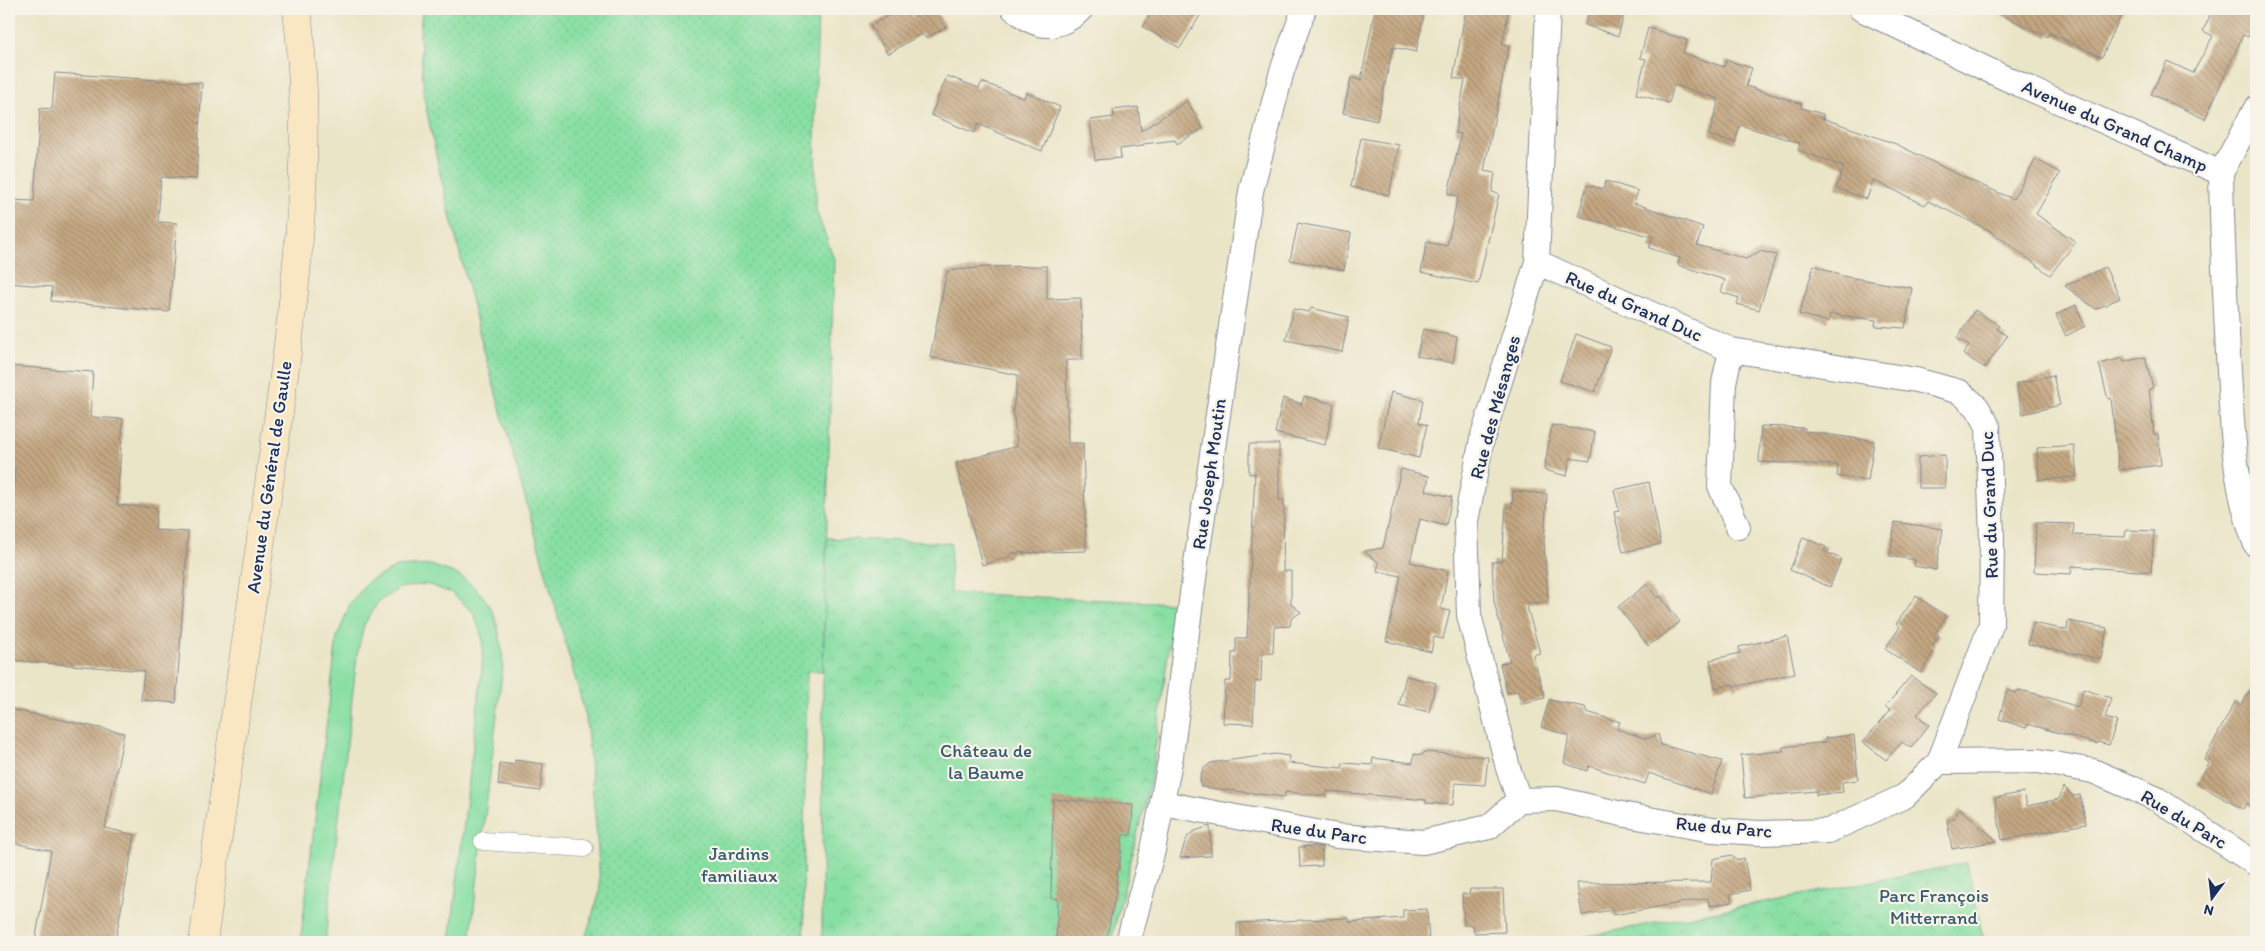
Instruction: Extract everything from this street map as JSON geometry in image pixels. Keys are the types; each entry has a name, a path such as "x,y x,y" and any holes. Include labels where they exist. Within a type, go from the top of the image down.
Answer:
{"main road":[{"name":"Avenue du Général de Gaulle","path":"203,942 286,360 302,218 304,98 303,60 297,9"}],"street":[{"path":"1014,9 1035,23 1055,25 1073,18 1081,9"},
{"name":"Rue Joseph Moutin","path":"1128,942 1153,850 1171,756 1196,563 1251,191 1282,71 1304,9"},
{"name":"Rue des Mésanges","path":"1519,800 1508,768 1469,614 1466,522 1482,440 1537,262 1548,9"},
{"name":"Avenue du Grand Champ","path":"1861,9 2003,76 2221,173 2234,456 2247,520 2256,544"},
{"path":"2221,173 2256,108"},
{"name":"Rue du Grand Duc","path":"1537,262 1731,350 1916,380 1960,392 1977,407 1988,426 1992,539 1991,625 1940,762"},
{"path":"1731,350 1724,383 1720,486 1738,527"},
{"name":"Rue du Parc","path":"1162,803 1337,836 1423,842 1490,827 1519,800 1557,799 1626,815 1712,830 1760,833 1828,831 1905,796 1940,762 2038,761 2093,771 2157,799 2256,864"},
{"path":"483,841 584,848"}],"green space":[{"name":"Jardins familiaux","path":"422,9 818,9 815,114 816,210 834,259 823,671 807,671 803,891 805,942 584,942 600,891 586,717 483,347 441,178 424,98 420,35"},
{"name":"Château de la Baume","path":"827,538 951,543 950,593 1175,603 1151,778 1111,942 822,942 823,671"},
{"path":"431,565 463,578 483,596 498,627 502,651 503,665 470,942 450,942 482,669 483,641 474,613 452,593 426,584 400,588 378,602 364,625 357,655 325,942 302,942 301,936 337,637 350,604 369,581 397,567"},
{"name":"Parc François Mitterrand","path":"1967,863 1984,942 1557,942"}],"building":[{"path":"899,9 909,9 914,17 928,9 935,9 946,27 926,38 921,34 888,54 870,26"},
{"path":"1153,9 1204,9 1180,48 1143,27"},
{"path":"1375,9 1425,9 1416,52 1393,47 1377,121 1343,113 1351,78 1361,80"},
{"path":"1466,9 1509,9 1502,45 1509,46 1484,171 1495,173 1492,192 1499,194 1478,284 1421,272 1427,242 1447,246 1458,196 1448,194 1461,134 1455,133 1465,80 1453,78"},
{"path":"1590,9 1626,9 1618,36 1585,25"},
{"path":"1989,9 2124,9 2102,57 2050,33 2048,37"},
{"path":"2213,9 2256,9 2256,21 2248,37 2243,35 2205,119 2151,94 2167,61 2193,73 2213,36 2203,31"},
{"path":"1648,28 1687,40 1683,53 1724,67 1726,60 1752,68 1746,86 1802,104 1801,108 1823,114 1822,118 1896,144 2013,199 2036,159 2060,173 2036,214 2076,242 2050,275 1992,232 1928,201 1925,205 1873,180 1867,199 1836,188 1844,167 1798,150 1800,143 1740,125 1735,143 1709,135 1719,99 1674,85 1669,103 1636,94 1646,59 1640,58"},
{"path":"55,73 202,83 196,179 161,177 158,222 177,223 169,312 51,301 52,287 9,283 9,200 34,201 40,108 52,109"},
{"path":"947,76 979,88 982,82 1024,98 1026,92 1060,107 1042,151 978,124 974,133 931,115"},
{"path":"1187,101 1203,128 1177,144 1175,140 1143,144 1143,146 1120,149 1121,158 1095,160 1090,120 1114,117 1113,110 1138,107 1141,131"},
{"path":"1361,138 1399,145 1389,195 1351,187"},
{"path":"1606,181 1638,191 1634,203 1703,227 1697,245 1746,259 1760,251 1776,255 1759,310 1737,304 1739,298 1721,292 1725,280 1678,265 1680,258 1649,248 1653,237 1578,216 1587,185 1603,189"},
{"path":"1298,223 1351,233 1344,270 1290,260"},
{"path":"1814,265 1842,276 1912,288 1905,328 1875,326 1876,320 1830,314 1828,322 1799,314"},
{"path":"1047,266 1047,299 1081,298 1082,360 1066,360 1068,443 1083,443 1086,551 1011,553 1009,557 982,565 956,463 1017,446 1013,410 1018,375 930,357 947,271 987,267"},
{"path":"2105,267 2120,298 2096,309 2065,286"},
{"path":"2076,305 2085,326 2066,336 2056,315"},
{"path":"1311,308 1349,317 1342,352 1286,340 1293,309 1309,312"},
{"path":"1975,310 1999,326 1997,329 2007,336 1985,368 1963,354 1969,346 1957,338"},
{"path":"1423,329 1457,337 1453,363 1417,356"},
{"path":"1576,334 1611,347 1595,392 1560,381"},
{"path":"2145,357 2153,388 2149,389 2154,434 2158,434 2161,465 2119,470 2111,398 2108,399 2099,364 2123,358 2124,362"},
{"path":"9,366 93,372 90,417 123,419 117,505 157,508 155,530 188,532 176,703 141,700 144,671 9,660 9,548 15,468 9,468"},
{"path":"2053,375 2060,405 2023,414 2016,384"},
{"path":"1391,392 1423,400 1419,423 1427,425 1419,458 1378,448"},
{"path":"1304,396 1334,404 1325,445 1275,433 1283,398 1302,404"},
{"path":"1552,425 1595,432 1590,461 1570,458 1567,476 1544,470"},
{"path":"1761,426 1805,428 1804,431 1874,441 1868,481 1837,476 1838,465 1759,462"},
{"path":"1249,444 1279,444 1279,500 1284,500 1283,571 1291,571 1291,604 1301,612 1291,619 1290,626 1274,627 1273,653 1262,654 1261,681 1255,682 1253,724 1223,723 1225,681 1231,681 1232,653 1236,653 1236,638 1247,638 1255,473 1249,474"},
{"path":"2074,445 2077,477 2039,480 2037,448"},
{"path":"1945,455 1945,488 1918,488 1918,457"},
{"path":"1401,469 1429,476 1426,491 1452,497 1446,526 1420,519 1410,562 1448,571 1441,609 1450,611 1443,639 1434,637 1431,652 1386,641 1401,576 1377,571 1379,563 1364,551 1383,548"},
{"path":"1649,482 1661,544 1623,552 1614,512 1619,511 1614,490"},
{"path":"1513,491 1547,494 1544,541 1548,602 1526,603 1540,653 1533,655 1545,698 1521,704 1518,691 1507,693 1500,664 1510,661 1494,602 1492,562 1502,561 1506,507 1512,507"},
{"path":"1895,522 1943,529 1936,570 1914,566 1915,560 1890,556"},
{"path":"2036,523 2074,524 2073,535 2125,537 2126,530 2154,531 2151,572 2072,566 2071,574 2034,572"},
{"path":"1803,537 1826,547 1824,551 1841,559 1830,587 1790,570"},
{"path":"1647,584 1657,598 1660,596 1680,622 1648,646 1618,607"},
{"path":"1916,596 1946,616 1935,633 1939,635 1932,647 1935,649 1921,673 1885,649 1900,627 1896,624"},
{"path":"2068,621 2107,628 2101,659 2028,644 2033,623 2067,630"},
{"path":"1787,636 1795,673 1734,687 1734,684 1715,688 1710,660 1740,653 1739,647"},
{"path":"1406,676 1436,683 1429,712 1399,705"},
{"path":"1911,676 1936,693 1917,715 1929,725 1911,748 1902,742 1886,760 1863,742 1890,710 1885,707"},
{"path":"2256,681 2256,809 2246,803 2243,809 2197,784 2209,763 2204,760 2235,702 2241,705"},
{"path":"2083,689 2111,698 2105,718 2117,721 2109,745 2098,742 2097,744 2028,724 2026,728 1999,719 2007,690 2015,693 2019,690 2037,694 2078,707"},
{"path":"1549,700 1585,707 1587,712 1620,722 1617,729 1647,739 1658,734 1661,745 1722,761 1711,794 1649,773 1645,784 1589,766 1587,771 1564,763 1569,736 1541,727"},
{"path":"9,709 124,733 105,828 135,835 115,942 35,942 51,851 9,842"},
{"path":"1854,735 1858,780 1842,782 1843,792 1816,795 1816,791 1745,798 1741,755 1783,751 1783,747 1826,742 1825,738"},
{"path":"1425,752 1488,757 1485,785 1455,783 1453,805 1426,803 1426,800 1327,791 1326,796 1285,792 1285,797 1201,787 1200,779 1203,769 1211,763 1275,754 1289,756 1288,763 1342,768 1343,763 1372,765 1373,758 1413,763 1414,754 1422,755"},
{"path":"515,760 543,764 540,791 498,785 500,763 515,765"},
{"path":"2064,787 2073,796 2080,795 2086,824 2002,840 1995,798 2024,792 2027,806 2059,799"},
{"name":"Château de la Baume","path":"1053,799 1133,805 1131,835 1123,835 1119,870 1117,870 1116,891 1106,942 1056,942 1058,899 1051,898"},
{"path":"1960,808 1997,841 1952,849 1947,821 1954,818"},
{"path":"1210,826 1211,856 1180,858 1189,835"},
{"path":"1299,847 1322,847 1322,866 1300,867"},
{"path":"1732,855 1737,860 1744,858 1750,890 1730,894 1732,902 1709,906 1708,898 1613,915 1612,910 1582,915 1577,883 1711,882 1713,859"},
{"path":"1470,889 1503,889 1505,932 1474,933 1473,925 1464,925 1462,894 1469,894"},
{"path":"1427,909 1429,942 1237,942 1237,923 1349,918 1349,922 1403,918 1403,910"}]}
